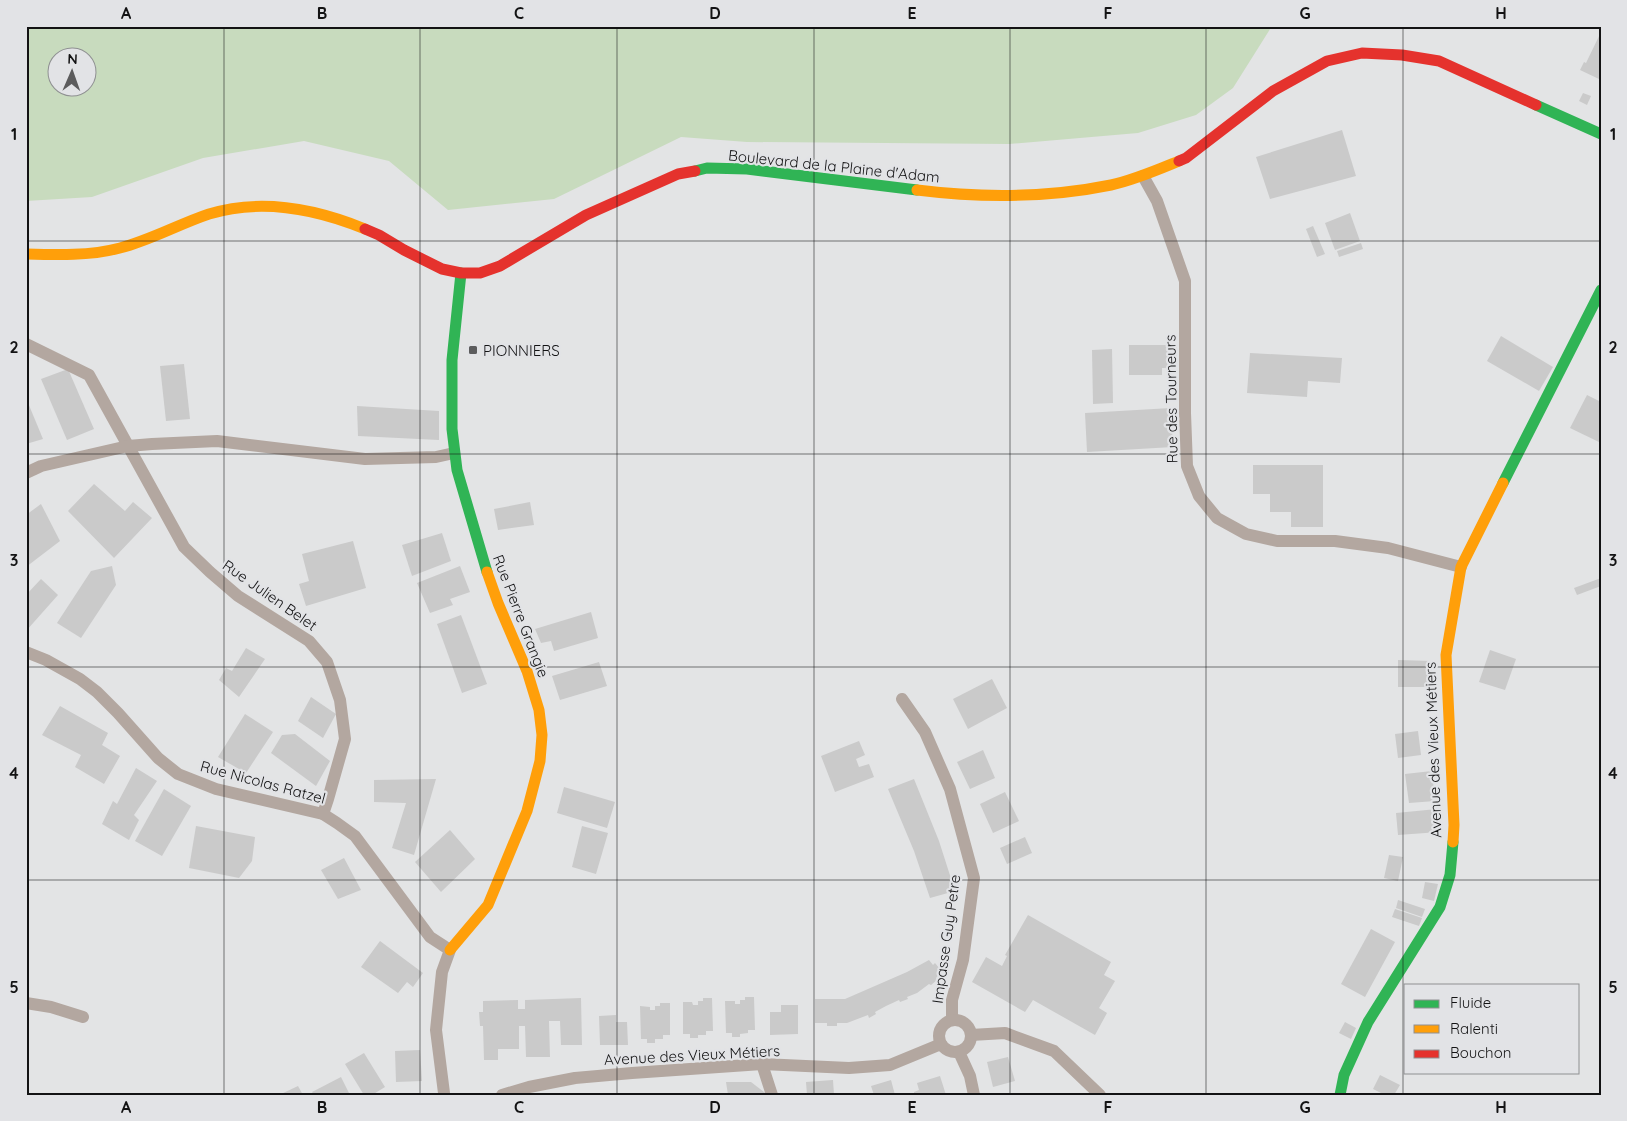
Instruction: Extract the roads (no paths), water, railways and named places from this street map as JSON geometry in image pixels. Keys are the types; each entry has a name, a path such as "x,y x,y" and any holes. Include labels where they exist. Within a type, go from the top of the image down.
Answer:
{"street":[{"name":"Boulevard de la Plaine d'Adam","path":"26,254 78,255 120,248 210,214 238,208 263,206 285,207 338,218 379,235 442,269 462,273 480,273 500,266 586,215 635,192 678,174 707,168 747,169 960,195 1037,196 1111,185 1143,176 1186,158 1273,91 1327,61 1362,53 1402,55 1439,62 1601,134"},
{"name":"Rue des Tourneurs","path":"1143,176 1157,201 1185,281 1187,466 1199,496 1217,518 1246,534 1277,541 1335,541 1388,548 1462,567"},
{"name":"Rue Pierre Grangie","path":"450,950 488,905 508,859 536,778 540,761 542,735 539,710 527,671 498,603 483,560 457,470 454,453 452,360 462,273"},
{"name":"Avenue des Vieux Métiers","path":"1340,1095 1344,1075 1368,1022 1440,907 1450,875 1454,825 1446,655 1462,567 1601,290"},
{"name":"Rue Julien Belet","path":"26,344 89,375 184,547 238,596 309,641 326,662 340,700 344,739 328,799 322,814"},
{"path":"26,473 41,466 128,446 217,441 365,459 436,457 454,453"},
{"name":"Rue Nicolas Ratzel","path":"26,652 46,660 80,679 97,692 158,758 178,774 216,789 322,814 355,836 430,937 450,950"},
{"name":"Impasse Guy Petre","path":"902,699 925,732 950,789 974,878 962,960 952,1000 952,1020"},
{"path":"446,1094 436,1030 442,972 450,950"},
{"path":"26,1003 51,1007 83,1017"},
{"path":"952,1020 967,1025 971,1035 968,1046 959,1052 948,1051 941,1044 939,1034 943,1025 952,1020"},
{"path":"971,1035 1005,1033 1054,1051 1100,1095"},
{"name":"Avenue des Vieux Métiers","path":"502,1095 529,1087 575,1078 762,1064 849,1068 890,1065 941,1044"},
{"path":"959,1052 970,1076 974,1095"},
{"path":"762,1064 772,1095"}],"place":[{"name":"PIONNIERS","path":"473,350"}]}
